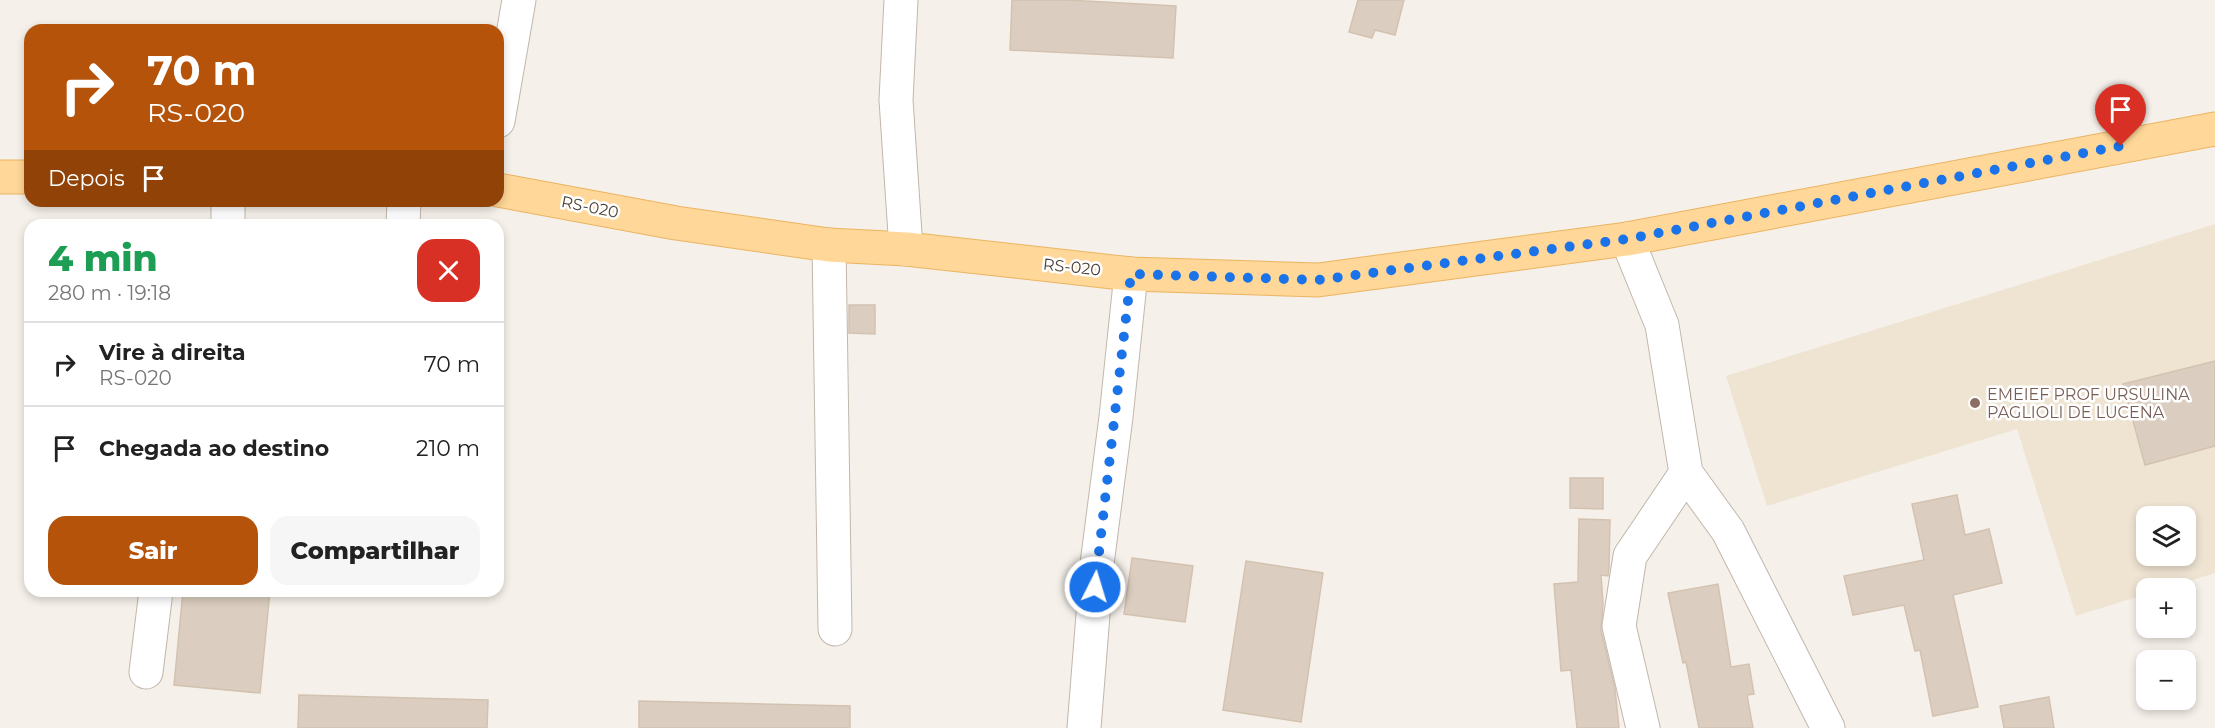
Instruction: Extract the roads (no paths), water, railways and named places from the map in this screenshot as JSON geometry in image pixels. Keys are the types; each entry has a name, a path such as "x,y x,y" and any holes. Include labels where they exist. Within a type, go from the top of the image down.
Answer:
{"main road":[{"name":"RS-020","path":"504,191 676,223 829,245 906,249 1131,274 1318,280 1627,239 2215,129"},
{"path":"0,177 24,177"}],"street":[{"path":"504,86 519,0"},
{"path":"901,0 896,100 906,249"},
{"path":"1627,239 1662,325 1686,473 1728,531 1828,728"},
{"path":"829,245 835,629"},
{"path":"1084,728 1096,564 1116,417 1131,274"},
{"path":"1643,728 1619,626 1630,556 1686,473"},
{"path":"146,672 155,597"}],"place":[{"name":"EMEIEF PROF URSULINA PAGLIOLI DE LUCENA","path":"1975,403"}]}
